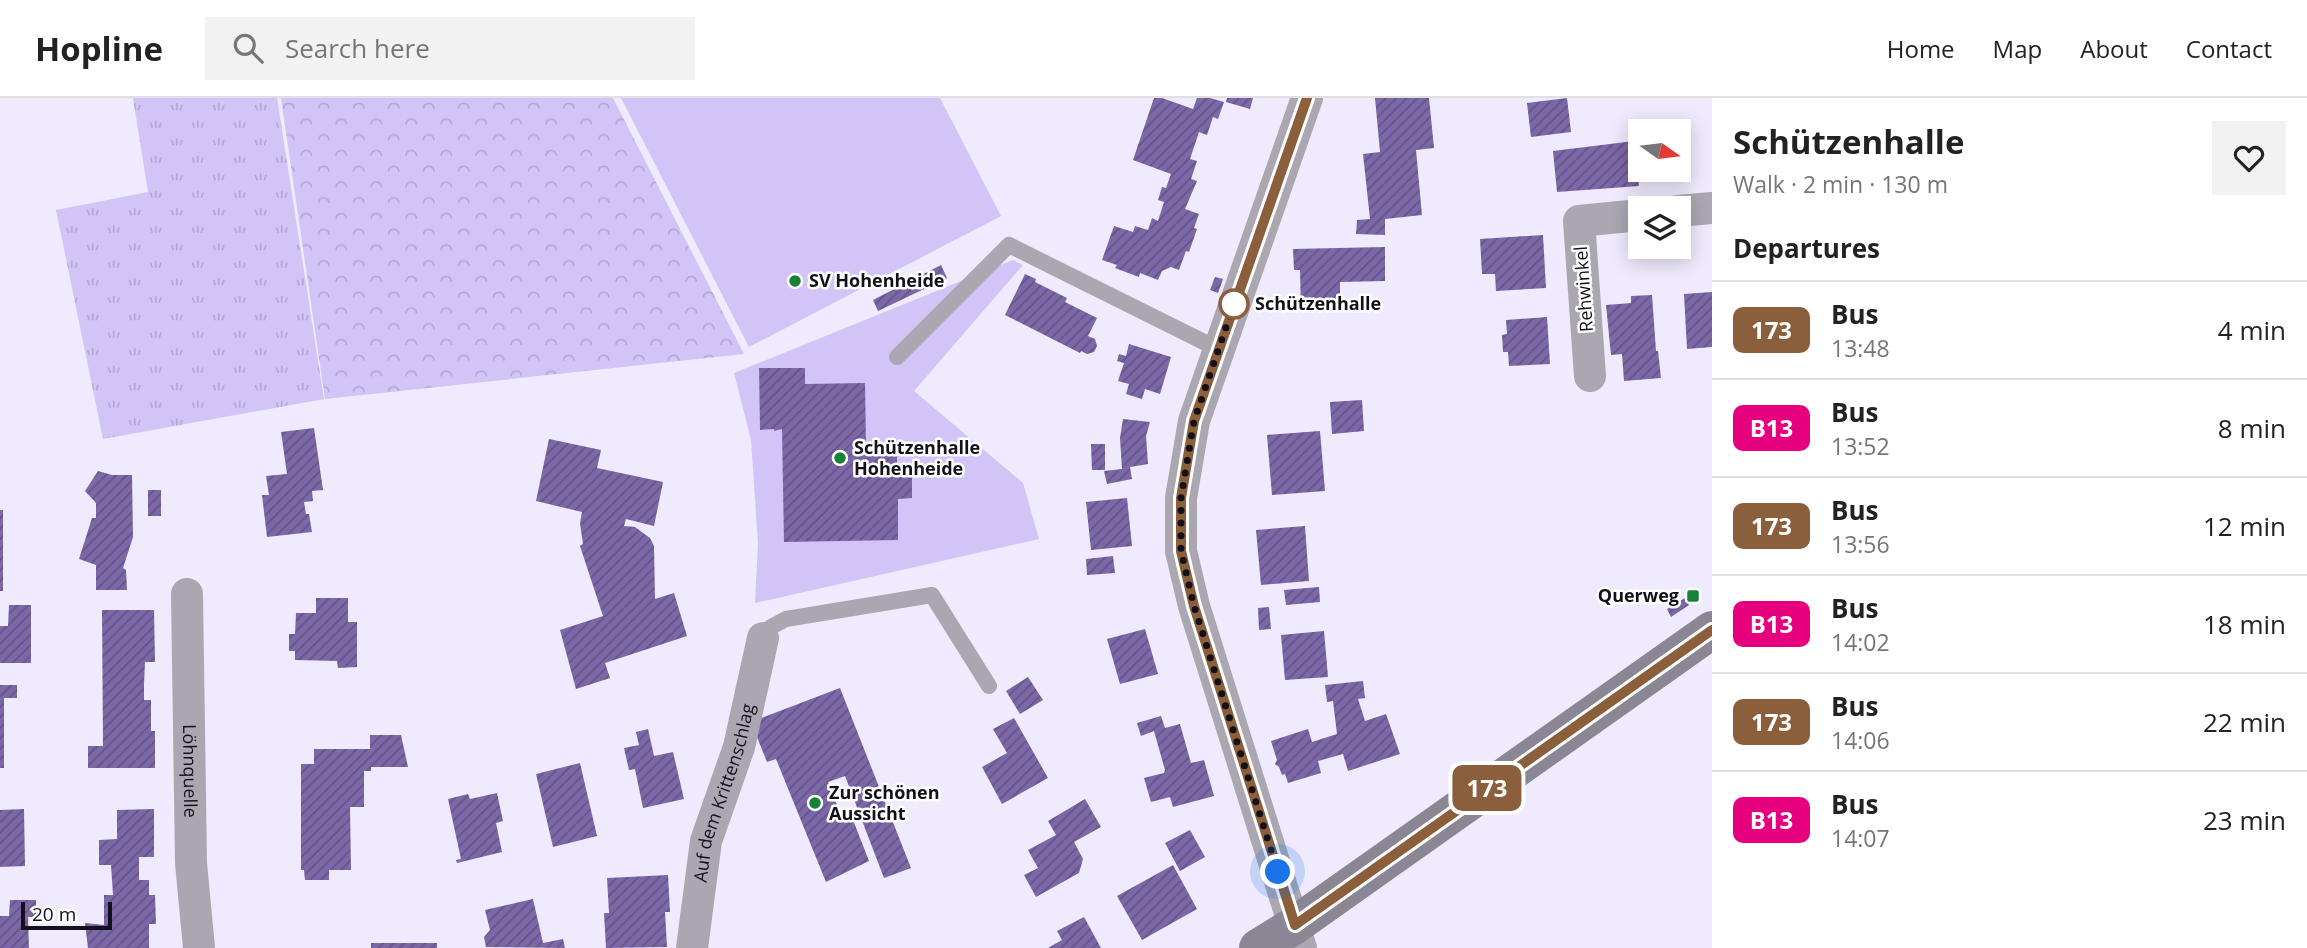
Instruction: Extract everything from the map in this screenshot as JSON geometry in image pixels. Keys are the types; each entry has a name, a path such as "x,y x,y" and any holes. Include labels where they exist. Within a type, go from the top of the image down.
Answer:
{"street":[{"path":"1298,936 1194,606 1181,551 1181,498 1194,421 1307,98"},
{"path":"1691,210 1712,208"},
{"name":"Rehwinkel","path":"1590,376 1579,221 1628,216"},
{"name":"Löhnquelle","path":"187,594 191,863 199,948"},
{"path":"1258,948 1298,936 1712,630"},
{"name":"Auf dem Krittenschlag","path":"692,948 706,841 739,747 763,638"}],"lane":[{"path":"897,357 1009,245 1218,349"},
{"path":"763,638 771,627 786,619 932,595 989,686"}],"green space":[{"path":"133,98 277,98 324,399 103,439 56,210 148,192"},
{"path":"281,98 613,98 744,354 325,399"},
{"name":"SV Hohenheide","path":"621,98 940,98 1001,216 749,347"},
{"path":"1013,260 1023,265 914,391 1023,483 1039,539 755,603 758,543 751,440 734,373"}],"building":[{"path":"1154,98 1162,98 1193,109 1197,98 1224,102 1218,119 1213,117 1207,135 1199,132 1190,159 1197,161 1191,179 1197,181 1185,209 1199,214 1189,252 1186,251 1179,270 1171,267 1162,271 1158,280 1140,273 1139,277 1102,260 1114,226 1133,232 1135,226 1148,230 1152,218 1158,221 1164,202 1158,200 1162,187 1166,188 1171,174 1133,160"},
{"path":"1227,98 1253,98 1250,109 1226,102"},
{"path":"1375,98 1429,98 1434,148 1416,150 1422,215 1385,219 1385,235 1356,234 1357,220 1370,219 1363,154 1380,152"},
{"path":"1567,98 1571,132 1531,137 1527,103"},
{"path":"1628,142 1628,182 1639,182 1639,186 1557,192 1553,151"},
{"path":"1543,235 1546,288 1496,291 1495,274 1482,274 1480,239"},
{"path":"1385,247 1385,281 1340,282 1340,311 1301,312 1300,270 1294,270 1293,249"},
{"path":"941,265 947,278 878,311 873,300"},
{"path":"1025,274 1067,298 1065,302 1097,318 1088,336 1095,339 1097,346 1094,352 1080,353 1005,315"},
{"path":"1215,277 1223,279 1218,293 1210,290"},
{"path":"1712,292 1712,347 1687,349 1684,294"},
{"path":"1652,295 1661,378 1624,381 1622,354 1611,355 1606,305 1631,303 1631,296"},
{"path":"1547,317 1550,364 1509,366 1508,352 1503,352 1502,335 1507,334 1506,320"},
{"path":"1129,344 1171,357 1160,394 1145,389 1142,399 1126,394 1129,384 1118,381 1124,363 1117,361 1119,354 1126,356"},
{"name":"Schützenhalle Hohenheide","path":"759,368 805,368 805,384 865,383 866,445 897,445 897,471 912,470 912,498 898,499 898,540 784,542 782,429 760,430"},
{"path":"1362,400 1364,431 1332,434 1330,402"},
{"path":"1123,419 1150,422 1146,436 1148,464 1130,467 1132,479 1107,484 1104,471 1122,469 1120,438"},
{"path":"314,428 323,490 312,491 313,501 304,502 312,532 267,537 262,495 269,495 266,476 287,474 281,432"},
{"path":"1320,431 1325,491 1272,495 1267,435"},
{"path":"549,439 601,450 597,468 663,482 654,526 626,519 624,526 635,527 650,538 654,546 655,599 674,593 687,636 605,663 610,678 576,689 560,630 603,616 580,546 583,544 580,523 582,512 536,501"},
{"path":"1091,444 1105,444 1105,470 1092,470"},
{"path":"98,471 112,475 132,475 133,537 123,568 126,570 127,590 96,590 96,565 79,559 92,518 96,518 96,503 85,491"},
{"path":"148,490 161,490 161,516 148,516"},
{"path":"1127,498 1132,546 1091,550 1086,502"},
{"path":"0,510 3,510 3,591 0,591"},
{"path":"1305,526 1309,581 1261,585 1256,530"},
{"path":"1113,556 1115,573 1087,575 1086,559"},
{"path":"1319,587 1320,602 1286,605 1284,590"},
{"path":"316,598 348,598 348,622 357,622 357,667 338,668 337,661 295,660 295,651 289,651 289,634 295,634 296,613 316,613"},
{"path":"1685,598 1689,605 1671,617 1667,609"},
{"path":"9,605 31,605 31,663 0,663 0,626 8,626"},
{"path":"1269,607 1271,629 1259,630 1258,608"},
{"path":"102,610 154,610 155,662 145,662 144,700 151,700 151,731 155,731 155,768 88,768 88,746 103,746"},
{"path":"1145,629 1158,674 1120,684 1107,639"},
{"path":"1324,631 1328,677 1285,680 1281,635"},
{"path":"1028,677 1043,700 1020,714 1006,691"},
{"path":"1363,681 1365,698 1358,699 1365,721 1386,714 1400,754 1348,771 1343,754 1318,761 1321,773 1288,783 1285,774 1282,775 1275,764 1277,760 1271,741 1308,729 1312,742 1337,734 1333,701 1327,702 1325,685"},
{"path":"0,685 17,685 17,698 4,698 4,768 0,768"},
{"path":"840,688 911,868 884,878 845,776 828,782 844,823 853,820 869,861 826,882 776,759 767,762 751,722"},
{"path":"1161,716 1165,728 1180,724 1191,763 1204,760 1214,796 1173,807 1170,797 1151,802 1144,778 1164,773 1165,770 1154,731 1141,736 1137,723"},
{"path":"1014,718 1048,778 1002,804 982,767 1007,753 993,729"},
{"path":"648,729 654,756 673,752 684,799 643,808 635,769 629,770 624,748 639,745 636,732"},
{"path":"370,735 401,735 408,767 371,767 371,771 364,771 364,807 350,807 351,870 329,870 329,880 305,880 304,870 301,870 301,764 314,764 314,749 370,749"},
{"path":"580,763 597,836 553,847 536,774"},
{"path":"497,793 503,821 496,823 502,852 457,863 456,860 461,859 448,799 468,794 470,799"},
{"path":"1085,799 1101,827 1074,842 1083,859 1079,873 1036,897 1024,875 1038,868 1028,850 1056,835 1048,821"},
{"path":"24,809 25,866 0,867 0,810"},
{"path":"154,809 154,857 139,857 139,880 149,880 149,895 155,895 156,924 149,924 149,948 88,948 85,923 104,925 104,895 113,895 111,865 99,865 99,840 117,839 117,810"},
{"path":"1190,830 1205,857 1180,871 1165,843"},
{"path":"1173,865 1197,909 1142,940 1117,896"},
{"path":"668,875 670,912 665,912 667,947 606,948 604,913 609,913 607,878"},
{"path":"533,899 543,943 563,939 565,948 486,947 484,937 490,930 485,910"},
{"path":"10,900 36,900 36,917 28,917 29,948 0,948 0,916 9,916"},
{"path":"1084,917 1101,948 1048,948 1062,940 1057,931"},
{"path":"371,943 437,943 437,948 371,948"}],"bus line":[{"name":"173","path":"1307,98 1194,421 1181,498 1181,551 1194,606 1295,925 1712,630"}],"place":[{"name":"SV Hohenheide","path":"795,281"},
{"name":"Schützenhalle","path":"1234,304"},
{"name":"Schützenhalle Hohenheide","path":"840,458"},
{"name":"Querweg","path":"1693,596"},
{"name":"Zur schönen Aussicht","path":"815,803"}],"route":[{"path":"1234,304 1194,421 1181,498 1181,551 1194,606 1278,872"}]}
